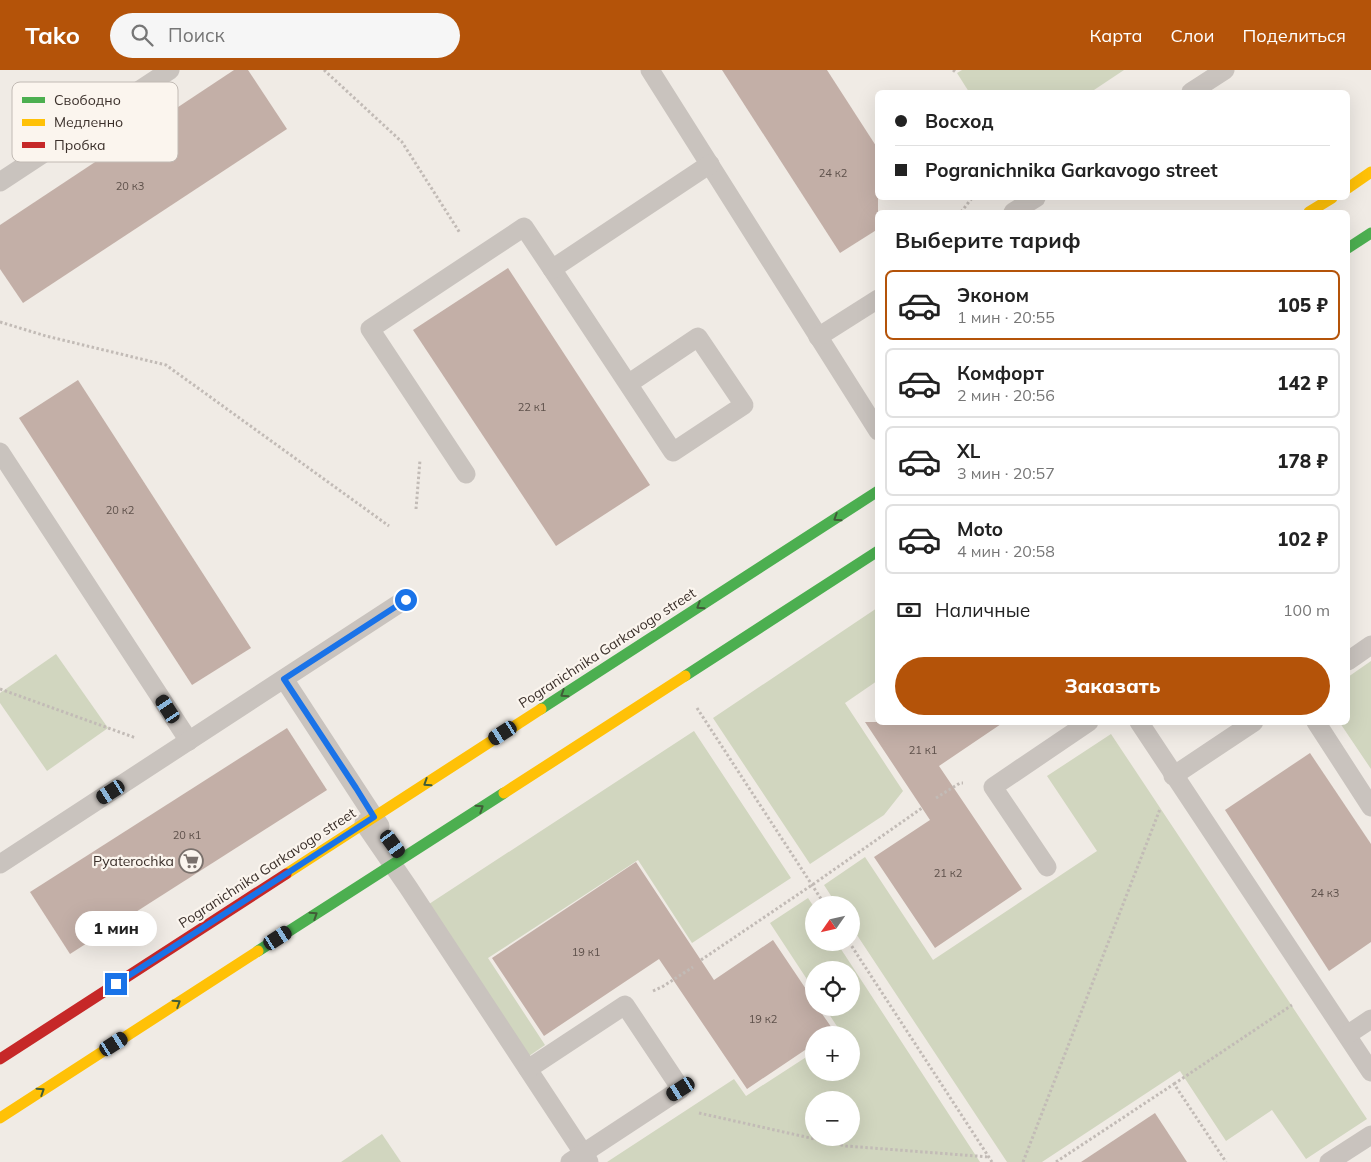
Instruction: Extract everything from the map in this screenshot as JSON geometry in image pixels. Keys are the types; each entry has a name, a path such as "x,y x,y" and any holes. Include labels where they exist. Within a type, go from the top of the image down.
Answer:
{"street":[{"path":"1350,187 1371,172"},
{"path":"1312,210 1329,200"},
{"path":"1350,247 1371,233"},
{"name":"Pogranichnika Garkavogo street","path":"0,1059 875,493"},
{"path":"0,1118 875,553"}],"lane":[{"path":"152,82 170,70"},
{"path":"650,70 875,426"},
{"path":"1194,90 1225,70"},
{"path":"0,182 30,162"},
{"path":"552,269 710,164"},
{"path":"1016,210 1033,200"},
{"path":"466,474 370,329 524,227 628,384 674,452 744,405 698,337 628,384"},
{"path":"818,337 875,301"},
{"path":"0,452 182,746"},
{"path":"0,864 406,600"},
{"path":"1350,660 1371,645"},
{"path":"284,679 356,788 369,820 398,861 581,1159 681,1089 625,1005 528,1070"},
{"path":"1047,867 993,787 1086,725"},
{"path":"1141,725 1371,1072"},
{"path":"1173,776 1250,725"},
{"path":"1318,725 1371,807"},
{"path":"1347,1036 1371,1020"},
{"path":"1329,1162 1371,1135"}],"path":[{"path":"324,70 402,142 476,259"},
{"path":"953,70 957,73"},
{"path":"963,210 970,200"},
{"path":"0,322 46,336 166,365 389,526"},
{"path":"0,688 108,728 182,746"},
{"path":"694,703 819,896"},
{"path":"1023,1162 1173,776"},
{"path":"701,960 922,808"},
{"path":"855,951 992,1162"},
{"path":"625,1005 662,987 693,967"},
{"path":"1056,1162 1315,989"},
{"path":"1174,1084 1226,1162"},
{"path":"659,1104 846,1146 989,1157"}],"green space":[{"path":"962,70 1124,70 1094,90 968,90 957,73"},
{"path":"875,609 875,682 845,703 903,791 884,815 810,864 713,718"},
{"path":"56,654 108,728 47,771 0,703 0,693"},
{"path":"1371,661 1371,769 1341,725 1350,725 1350,676"},
{"path":"694,731 791,878 692,943 638,860 488,958 545,1045 529,1056 429,904"},
{"path":"1111,734 1367,1119 1306,1159 1272,1110 1226,1141 1180,1071 1042,1162 1007,1162 860,940 860,896 831,896 824,885 865,857 933,960 1097,851 1047,776"},
{"path":"805,900 805,951 842,951 849,961 805,961 805,976 770,923"},
{"path":"860,978 980,1162 607,1162 734,1079 746,1096 805,1058 805,1081 860,1081 860,1026 837,1026 830,1016 860,1016"},
{"path":"382,1134 401,1162 341,1162"}],"building":[{"path":"234,70 248,70 287,129 23,303 0,269 0,225 95,162 178,162 178,107"},
{"path":"722,70 827,70 875,144 875,200 878,200 878,210 875,210 875,231 840,253"},
{"path":"508,268 650,485 556,546 413,330"},
{"path":"78,380 251,648 192,685 19,418"},
{"path":"865,722 875,722 875,725 1000,725 939,766 1022,889 935,948 874,857 930,820"},
{"path":"287,728 327,790 70,954 30,892"},
{"path":"1310,753 1371,844 1371,942 1329,971 1225,810"},
{"path":"636,862 714,980 773,940 805,988 805,1016 824,1016 831,1026 805,1026 805,1050 747,1089 659,959 544,1036 492,958"},
{"path":"1155,1113 1187,1162 1081,1162"}],"traffic: fast":[{"path":"1350,247 1371,233"},
{"path":"541,709 875,493"},
{"path":"685,676 875,553"},
{"path":"258,951 504,793"}],"traffic: slow":[{"path":"1350,187 1371,172"},
{"path":"1312,210 1329,200"},
{"path":"504,793 685,676"},
{"path":"286,874 541,709"},
{"path":"0,1118 258,951"}],"traffic: jam":[{"path":"0,1059 286,874"}],"place":[{"name":"Pyaterochka","path":"191,861"}],"route":[{"path":"116,984 374,817 284,679 406,600"}]}
